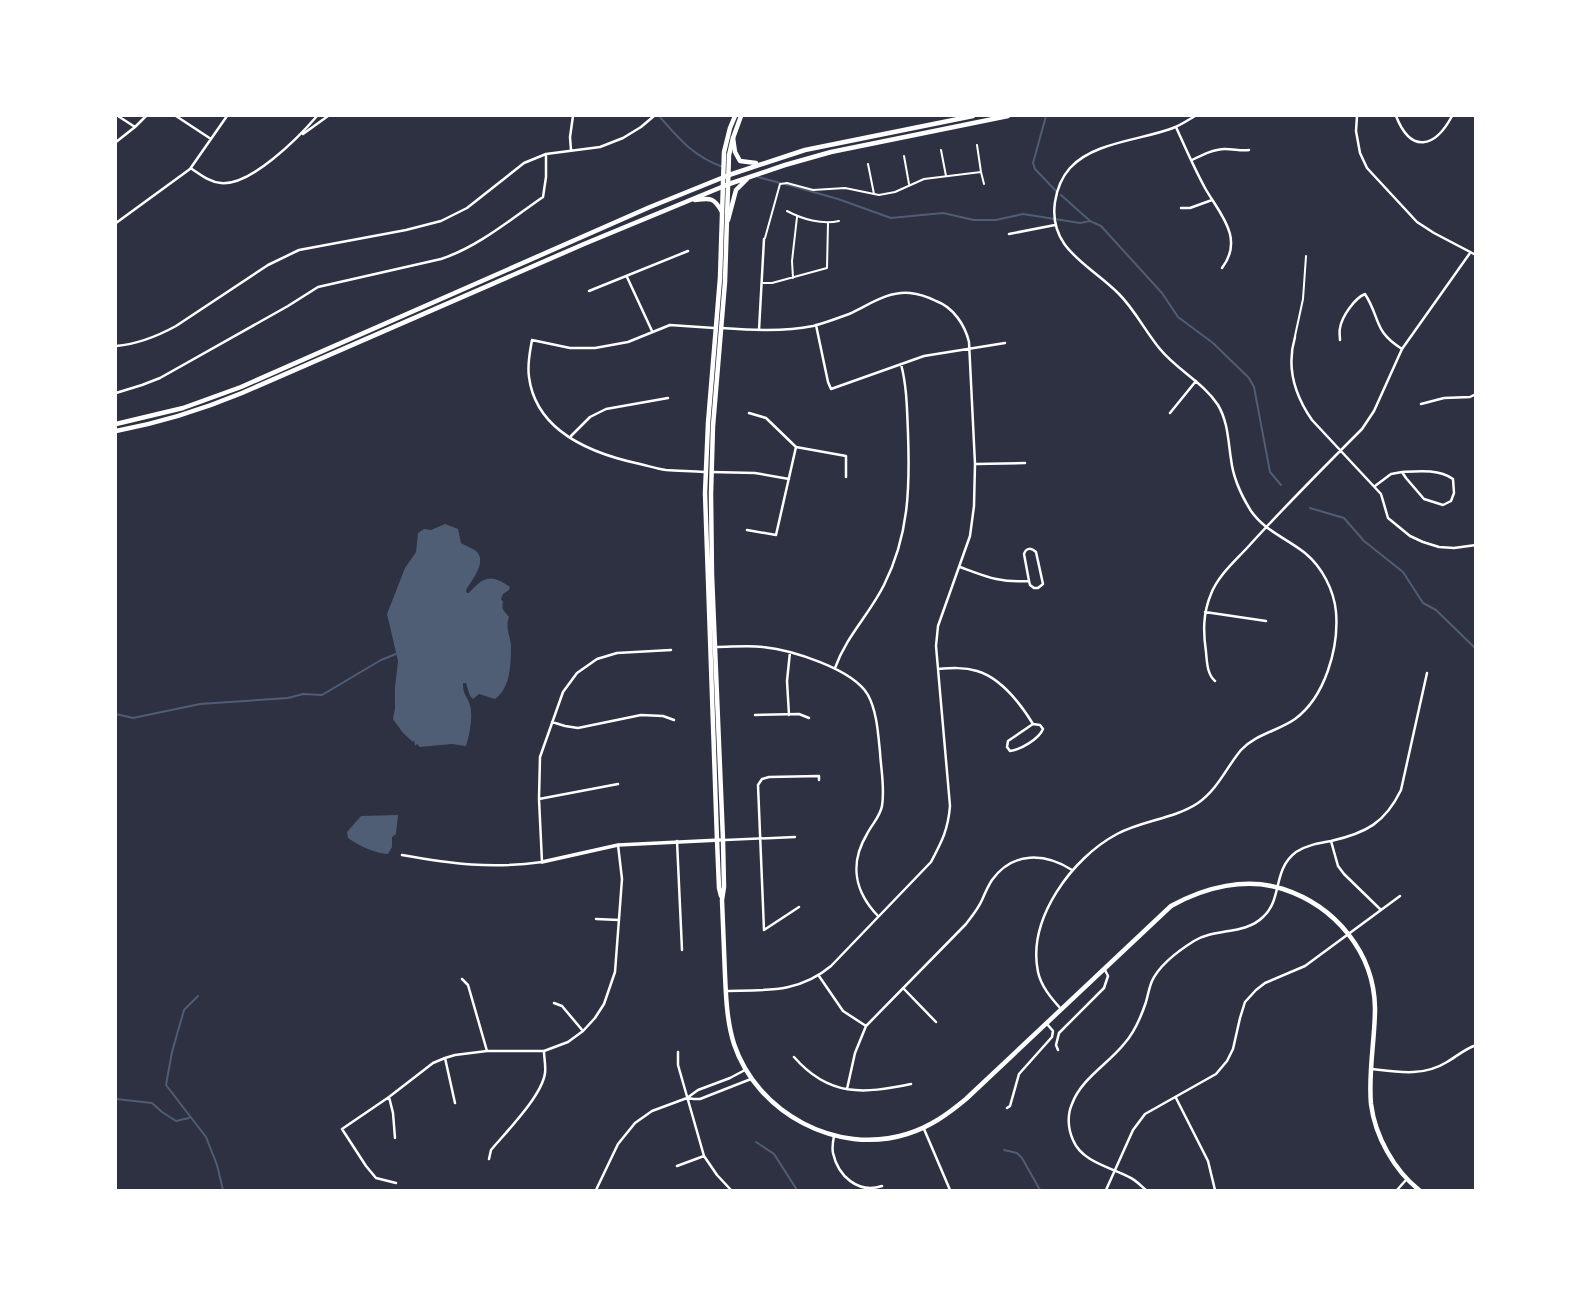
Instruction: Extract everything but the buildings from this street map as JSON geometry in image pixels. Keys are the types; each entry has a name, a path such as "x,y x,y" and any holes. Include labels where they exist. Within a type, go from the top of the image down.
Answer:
{"main road":[{"path":"735,116 724,152 729,184 728,220 709,472 727,1012 730,1030 745,1070 766,1096 811,1128 834,1136 877,1140 907,1134 942,1118 967,1099 1161,915 1182,900 1223,886 1244,884 1277,887 1304,897 1335,918 1349,934 1365,962 1374,996 1371,1102 1378,1129 1393,1160 1406,1180 1419,1191"},
{"path":"719,328 722,186 741,116"},
{"path":"116,424 183,408 241,387 761,163 831,144 973,116"},
{"path":"116,431 186,414 242,393 584,244 753,175 831,152 1008,116"},
{"path":"733,138 735,152 740,161 761,163"},
{"path":"728,220 736,190 753,175"},
{"path":"687,201 708,198 713,200 722,212"}],"street":[{"path":"118,116 135,127"},
{"path":"116,142 146,116"},
{"path":"176,116 211,139"},
{"path":"116,223 190,169 226,116"},
{"path":"190,169 210,181 224,184 251,176 300,135 317,116"},
{"path":"300,135 328,116"},
{"path":"571,151 573,116"},
{"path":"116,346 133,345 169,330 268,265 299,250 441,221 467,208 524,163 546,154 600,147 623,138 654,116"},
{"path":"1061,1009 1048,995 1039,975 1036,958 1043,921 1059,888 1072,870 1093,850 1115,835 1141,824 1178,814 1200,802 1216,787 1242,749 1256,738 1294,719 1312,702 1323,684 1330,665 1335,634 1336,611 1330,588 1320,569 1305,553 1265,527 1242,496 1235,480 1230,439 1218,405 1196,381 1159,349 1116,291 1072,255 1055,225 1057,189 1070,167 1082,157 1175,127 1195,116"},
{"path":"1357,116 1356,131 1360,153 1367,168 1417,222 1475,255"},
{"path":"1396,116 1406,135 1421,142 1436,137 1452,116"},
{"path":"1175,127 1227,224 1231,240 1229,259 1222,268"},
{"path":"1192,160 1226,149 1249,150"},
{"path":"116,393 160,379 318,287 441,259 477,242 543,197 546,154"},
{"path":"1181,208 1190,208 1212,200"},
{"path":"1009,234 1055,225"},
{"path":"759,330 764,239"},
{"path":"589,291 688,251"},
{"path":"1215,681 1208,670 1203,636 1205,612 1211,592 1265,527 1362,429 1374,411 1402,349 1470,253"},
{"path":"627,276 652,331"},
{"path":"726,991 791,987 819,976 931,862 948,826 950,806 936,646 938,626 960,567 974,506 975,464 968,338 954,313 942,303 922,295 899,293 816,325 781,330 670,325 628,341 595,348 570,348 532,340 528,362 534,397 554,426 584,447 615,459 664,470 755,473 789,479"},
{"path":"1340,340 1340,328 1345,315 1360,295 1365,294 1382,333 1402,349"},
{"path":"816,325 831,389 924,356 1004,343"},
{"path":"1294,337 1291,371 1303,407 1381,494 1388,518 1410,536 1423,542 1454,548 1475,545"},
{"path":"835,668 847,641 871,610 900,545 910,480 906,383 901,364"},
{"path":"1170,413 1196,381"},
{"path":"1421,404 1475,394"},
{"path":"569,437 590,418 606,409 668,398"},
{"path":"749,413 766,418 796,447 846,456 846,477"},
{"path":"747,530 776,535 796,447"},
{"path":"975,464 1025,463"},
{"path":"1374,486 1391,474 1402,472 1446,474 1453,479 1454,493 1451,502 1443,505 1424,499 1402,472"},
{"path":"1029,548 1036,552 1043,584 1034,588 1029,581 1024,554 1029,548"},
{"path":"960,567 996,580 1029,581"},
{"path":"1205,612 1266,621"},
{"path":"713,647 762,647 790,652 851,676 867,694 877,723 884,791 881,809 861,846 856,867 859,890 868,906 878,916"},
{"path":"542,862 540,757 563,692 577,673 597,659 617,653 671,650"},
{"path":"789,715 787,681 790,652"},
{"path":"938,669 966,668 989,676 1003,686 1033,724 1040,725 1043,729 1041,735 1015,751 1010,751 1007,747 1008,741 1033,724"},
{"path":"1146,1191 1132,1178 1084,1156 1077,1148 1068,1118 1072,1104 1082,1087 1124,1045 1136,1028 1152,982 1164,964 1196,939 1252,925 1262,919 1273,901 1281,869 1287,859 1298,850 1312,844 1359,834 1384,818 1401,790 1427,673"},
{"path":"755,715 799,714 809,718"},
{"path":"552,722 578,728 642,715 663,716 674,720"},
{"path":"799,907 764,930 758,785 762,779 769,777 819,776 819,780"},
{"path":"539,799 618,784"},
{"path":"402,855 473,865 512,866 557,860 618,845 795,837"},
{"path":"677,841 682,950"},
{"path":"1331,841 1338,866 1381,910"},
{"path":"396,1183 376,1178 342,1129 390,1097 433,1063 455,1055 487,1051 544,1051 568,1042 595,1018 615,972 622,879 618,845"},
{"path":"847,1089 855,1053 866,1026 975,913 991,881 1005,867 1014,861 1041,857 1060,862 1072,870"},
{"path":"1106,1191 1133,1130 1146,1114 1216,1074 1227,1061 1233,1049 1245,1002 1256,990 1265,983 1305,966 1401,896"},
{"path":"596,919 619,920"},
{"path":"1058,1050 1056,1045 1059,1033 1104,988 1108,976 1104,968"},
{"path":"819,976 843,1011 866,1026"},
{"path":"462,979 468,985 487,1051"},
{"path":"902,988 936,1022"},
{"path":"554,1003 562,1006 583,1031"},
{"path":"1007,1108 1010,1106 1019,1074 1052,1037 1053,1031 1047,1023"},
{"path":"1371,1069 1415,1073 1426,1071 1475,1045"},
{"path":"489,1158 491,1150 540,1088 545,1074 544,1051"},
{"path":"678,1052 678,1065 704,1156 731,1191"},
{"path":"794,1056 802,1066 819,1078 847,1089 879,1091 911,1084"},
{"path":"445,1058 454,1103"},
{"path":"596,1190 614,1151 635,1123 652,1111 687,1098 698,1090 745,1070"},
{"path":"687,1098 700,1098 751,1079"},
{"path":"390,1097 395,1138"},
{"path":"1176,1098 1208,1161 1215,1191"},
{"path":"924,1128 950,1191"},
{"path":"834,1136 832,1151 841,1172 864,1188 873,1189 882,1185"},
{"path":"677,1166 704,1156"},
{"path":"1397,1191 1406,1180"}],"lane":[{"path":"977,145 984,184"},
{"path":"942,150 946,176"},
{"path":"904,156 909,184"},
{"path":"869,164 873,194"},
{"path":"764,239 780,184 787,183 813,190 845,188 879,195 895,192 924,179 981,172"},
{"path":"787,211 828,223 839,221"},
{"path":"793,278 797,216"},
{"path":"762,284 827,268 828,223"},
{"path":"1294,337 1303,299 1306,256"}],"water":[{"path":"445,524 458,529 461,543 480,556 479,566 466,590 467,593 488,579 498,580 510,587 501,599 503,609 509,617 507,625 511,645 510,667 507,682 495,699 479,694 473,699 466,683 463,683 471,715 466,746 452,744 420,747 417,744 415,746 414,740 413,742 403,733 393,719 398,661 387,614 405,568 416,552 418,533"},
{"path":"398,815 396,834 392,837 392,847 388,854 367,849 348,838 347,832 361,816"}],"waterway":[{"path":"659,116 695,152 723,167"},
{"path":"1046,116 1033,163 1035,169 1056,191"},
{"path":"758,177 780,183"},
{"path":"785,184 891,218 943,213 974,220 996,220 1023,214 1080,223 1090,221 1101,226 1162,293 1178,317 1213,343 1249,378 1254,387 1270,472 1281,485"},
{"path":"1061,195 1089,220"},
{"path":"1310,508 1344,518 1364,541 1403,572 1423,603 1436,610 1476,649"},
{"path":"116,714 133,718 200,704 288,698 303,694 322,695 396,654"},
{"path":"198,996 184,1010 166,1085 206,1137 223,1190"},
{"path":"116,1099 152,1103 176,1121 189,1118"},
{"path":"756,1142 774,1154 797,1190"},
{"path":"1004,1150 1017,1153 1022,1158 1040,1190"}]}
